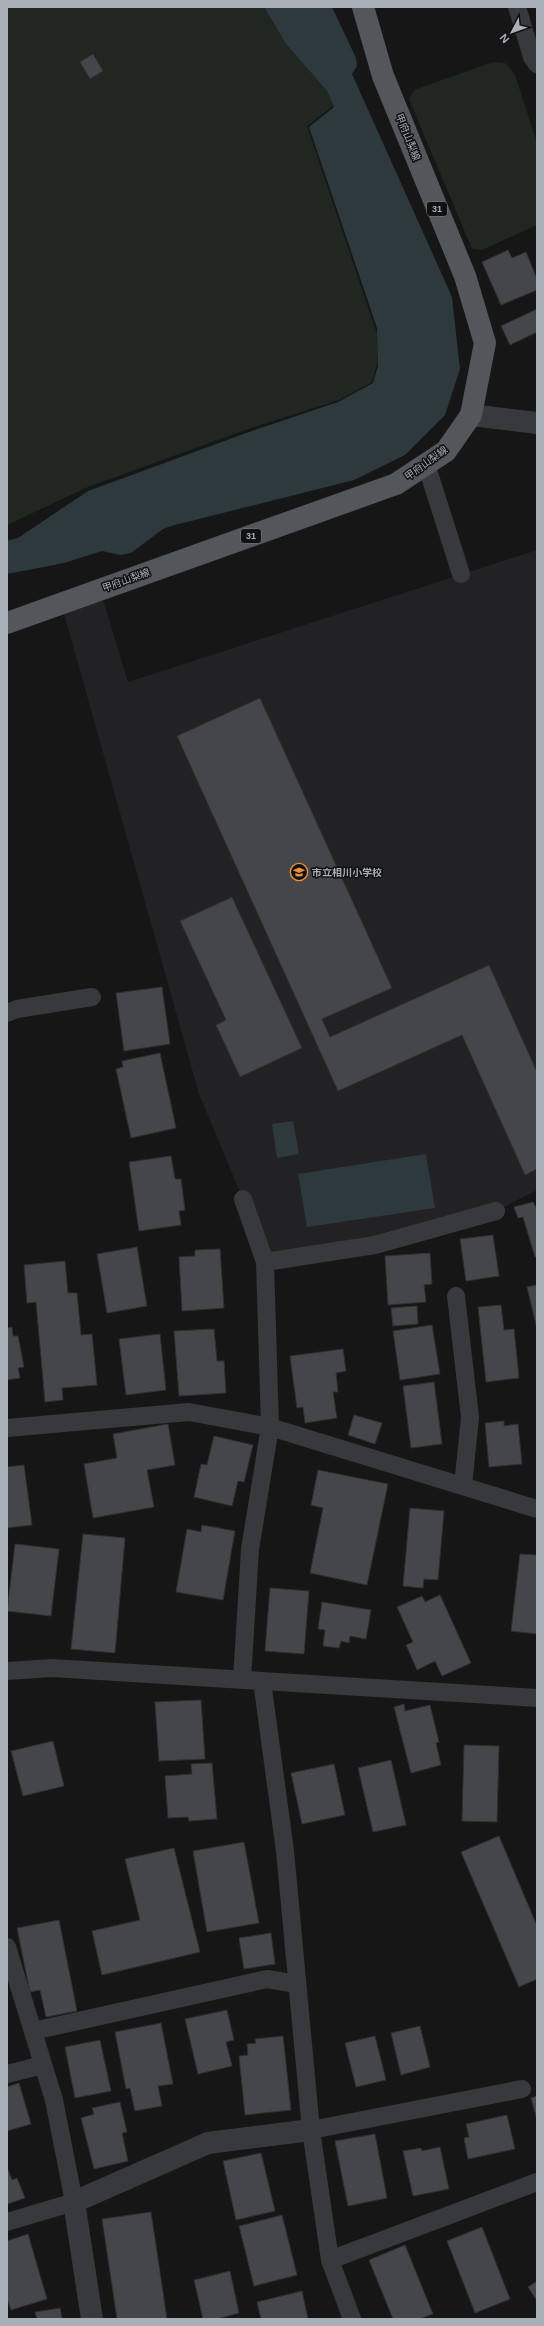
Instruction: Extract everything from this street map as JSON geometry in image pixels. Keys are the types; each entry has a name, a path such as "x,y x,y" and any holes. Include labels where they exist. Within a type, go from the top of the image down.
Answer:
{"main road":[{"name":"甲府山梨線","path":"7,623 396,484 446,450 471,415 485,343 465,276 382,76 363,7"}],"street":[{"path":"471,415 537,423"},
{"path":"92,2319 74,2202 208,2143 311,2130"}],"lane":[{"path":"517,7 532,57 537,64"},
{"path":"426,464 461,574"},
{"path":"7,1013 17,1009 92,997"},
{"path":"242,1680 250,1549 270,1427 265,1262 243,1199"},
{"path":"265,1262 375,1245 496,1211"},
{"path":"456,1296 470,1417 463,1486"},
{"path":"7,1428 189,1412 270,1427 537,1509"},
{"path":"7,1671 52,1668 537,1698"},
{"path":"262,1681 285,1851 311,2130 330,2260 352,2319"},
{"path":"7,1946 54,2100 74,2202 7,2222"},
{"path":"33,2031 267,1979 297,1984"},
{"path":"7,2074 43,2065"},
{"path":"311,2130 522,2088"},
{"path":"330,2260 537,2182"}],"shaded area":[{"path":"7,7 264,7 286,44 327,91 333,106 307,126 378,337 377,364 372,382 339,400 248,429 88,487 7,525"},
{"path":"264,7 332,7 356,58 357,66 352,74 452,297 460,369 445,415 405,455 354,480 171,526 163,529 131,553 121,555 102,551 64,563 7,574 7,541 18,538 88,491 249,432 338,402 373,383 378,366 377,328 309,127 334,107 327,91 286,44"},
{"path":"493,62 505,63 515,75 537,143 537,225 482,250 472,249 409,99 414,90"},
{"path":"537,550 537,1190 496,1211 265,1262 243,1199 199,1094 61,603 100,590 128,682"},
{"path":"293,1121 299,1154 277,1158 272,1124"},
{"path":"426,1154 435,1208 307,1227 298,1174"}],"building":[{"path":"93,54 103,71 90,79 80,62"},
{"path":"508,250 512,258 526,252 537,279 537,290 501,305 482,262"},
{"path":"537,309 537,332 510,345 501,326"},
{"path":"260,698 392,988 322,1019 330,1037 489,965 537,1072 537,1169 525,1175 462,1035 338,1091 177,736"},
{"path":"232,897 302,1048 240,1077 216,1025 226,1020 180,921"},
{"path":"162,987 170,1044 124,1051 116,993"},
{"path":"160,1053 176,1128 131,1138 116,1069 123,1067 122,1061"},
{"path":"171,1156 175,1179 181,1179 185,1210 179,1211 181,1225 139,1231 129,1162"},
{"path":"533,1202 537,1209 537,1257 535,1257 523,1217 518,1218 514,1207"},
{"path":"493,1235 499,1276 466,1281 460,1239"},
{"path":"137,1247 147,1306 107,1313 97,1254"},
{"path":"220,1249 224,1308 182,1311 179,1257 195,1256 195,1250"},
{"path":"430,1253 432,1284 424,1285 426,1302 388,1305 385,1256"},
{"path":"65,1261 68,1293 77,1293 81,1335 92,1334 97,1385 62,1388 63,1400 45,1402 36,1302 27,1303 24,1265"},
{"path":"537,1285 537,1329 527,1287"},
{"path":"501,1305 504,1330 514,1329 519,1378 486,1382 478,1307"},
{"path":"417,1306 418,1324 393,1326 391,1308"},
{"path":"432,1325 440,1374 400,1380 393,1331"},
{"path":"12,1327 13,1336 18,1336 24,1367 18,1368 20,1378 7,1380 7,1328"},
{"path":"214,1329 217,1361 224,1361 226,1393 179,1396 174,1331"},
{"path":"160,1334 166,1390 126,1395 119,1339"},
{"path":"343,1349 346,1371 336,1373 338,1392 333,1392 337,1418 305,1423 303,1407 297,1408 290,1356"},
{"path":"434,1382 442,1444 411,1448 403,1386"},
{"path":"354,1415 382,1423 375,1444 348,1435"},
{"path":"504,1421 504,1426 518,1424 522,1464 489,1467 485,1423"},
{"path":"168,1424 175,1465 147,1470 154,1507 93,1518 84,1464 117,1458 113,1434"},
{"path":"214,1436 253,1445 244,1482 238,1481 232,1506 194,1497 201,1464 207,1465"},
{"path":"24,1465 32,1525 7,1528 7,1467"},
{"path":"318,1470 388,1484 367,1585 310,1573 323,1508 311,1505"},
{"path":"410,1508 444,1511 438,1580 424,1579 423,1588 403,1586"},
{"path":"202,1525 235,1531 223,1600 176,1592 187,1529 201,1532"},
{"path":"83,1534 125,1538 115,1653 71,1649"},
{"path":"15,1544 59,1549 51,1616 7,1611"},
{"path":"520,1554 537,1555 537,1634 511,1631"},
{"path":"270,1588 309,1591 304,1654 265,1651"},
{"path":"440,1595 471,1663 442,1676 435,1661 417,1670 406,1645 413,1642 397,1607 422,1596 425,1602"},
{"path":"322,1602 371,1610 366,1639 350,1636 349,1643 341,1641 339,1648 323,1646 325,1630 318,1629"},
{"path":"201,1700 205,1759 159,1761 155,1702"},
{"path":"404,1704 405,1711 430,1705 439,1742 436,1743 441,1765 411,1773 394,1707"},
{"path":"53,1741 64,1786 23,1796 11,1751"},
{"path":"464,1745 499,1746 497,1822 462,1821"},
{"path":"391,1760 406,1825 373,1832 358,1768"},
{"path":"212,1763 217,1819 189,1821 188,1817 168,1818 165,1776 192,1774 191,1764"},
{"path":"334,1764 345,1815 302,1824 291,1773"},
{"path":"499,1836 537,1926 537,1979 519,1987 461,1852"},
{"path":"244,1842 259,1923 207,1932 193,1851"},
{"path":"174,1848 200,1952 102,1975 92,1931 140,1920 125,1859"},
{"path":"59,1920 77,2011 46,2017 40,1990 30,1992 17,1928"},
{"path":"271,1933 275,1964 244,1969 239,1938"},
{"path":"227,2010 234,2040 226,2042 232,2066 198,2074 185,2019"},
{"path":"161,2023 173,2084 158,2086 162,2106 135,2111 130,2088 126,2089 115,2032"},
{"path":"420,2026 430,2067 401,2075 391,2033"},
{"path":"283,2036 291,2110 245,2115 239,2056 248,2055 247,2044 256,2043 255,2039"},
{"path":"375,2036 386,2080 356,2087 345,2043"},
{"path":"100,2040 111,2091 75,2098 65,2047"},
{"path":"19,2083 31,2124 7,2131 7,2087"},
{"path":"537,2096 537,2120 531,2098"},
{"path":"120,2102 127,2132 122,2133 128,2161 94,2169 81,2118 94,2114 92,2108"},
{"path":"507,2115 515,2149 468,2159 464,2138 469,2137 466,2124"},
{"path":"375,2134 387,2198 348,2206 335,2141"},
{"path":"440,2147 449,2189 413,2196 403,2151 421,2148 422,2151"},
{"path":"261,2153 275,2211 236,2220 223,2161"},
{"path":"7,2167 12,2180 17,2178 25,2198 7,2204"},
{"path":"151,2212 167,2319 117,2319 102,2219"},
{"path":"282,2215 297,2275 254,2286 239,2226"},
{"path":"482,2227 510,2299 475,2313 447,2241"},
{"path":"28,2234 47,2299 11,2310 7,2299 7,2241"},
{"path":"405,2245 433,2314 419,2319 393,2319 369,2260"},
{"path":"230,2271 239,2313 217,2319 203,2319 194,2280"},
{"path":"537,2281 537,2301 528,2287"},
{"path":"302,2291 308,2319 261,2319 257,2302"},
{"path":"60,2308 62,2319 37,2319 35,2312"}],"place":[{"name":"市立相川小学校","path":"299,872"}]}
